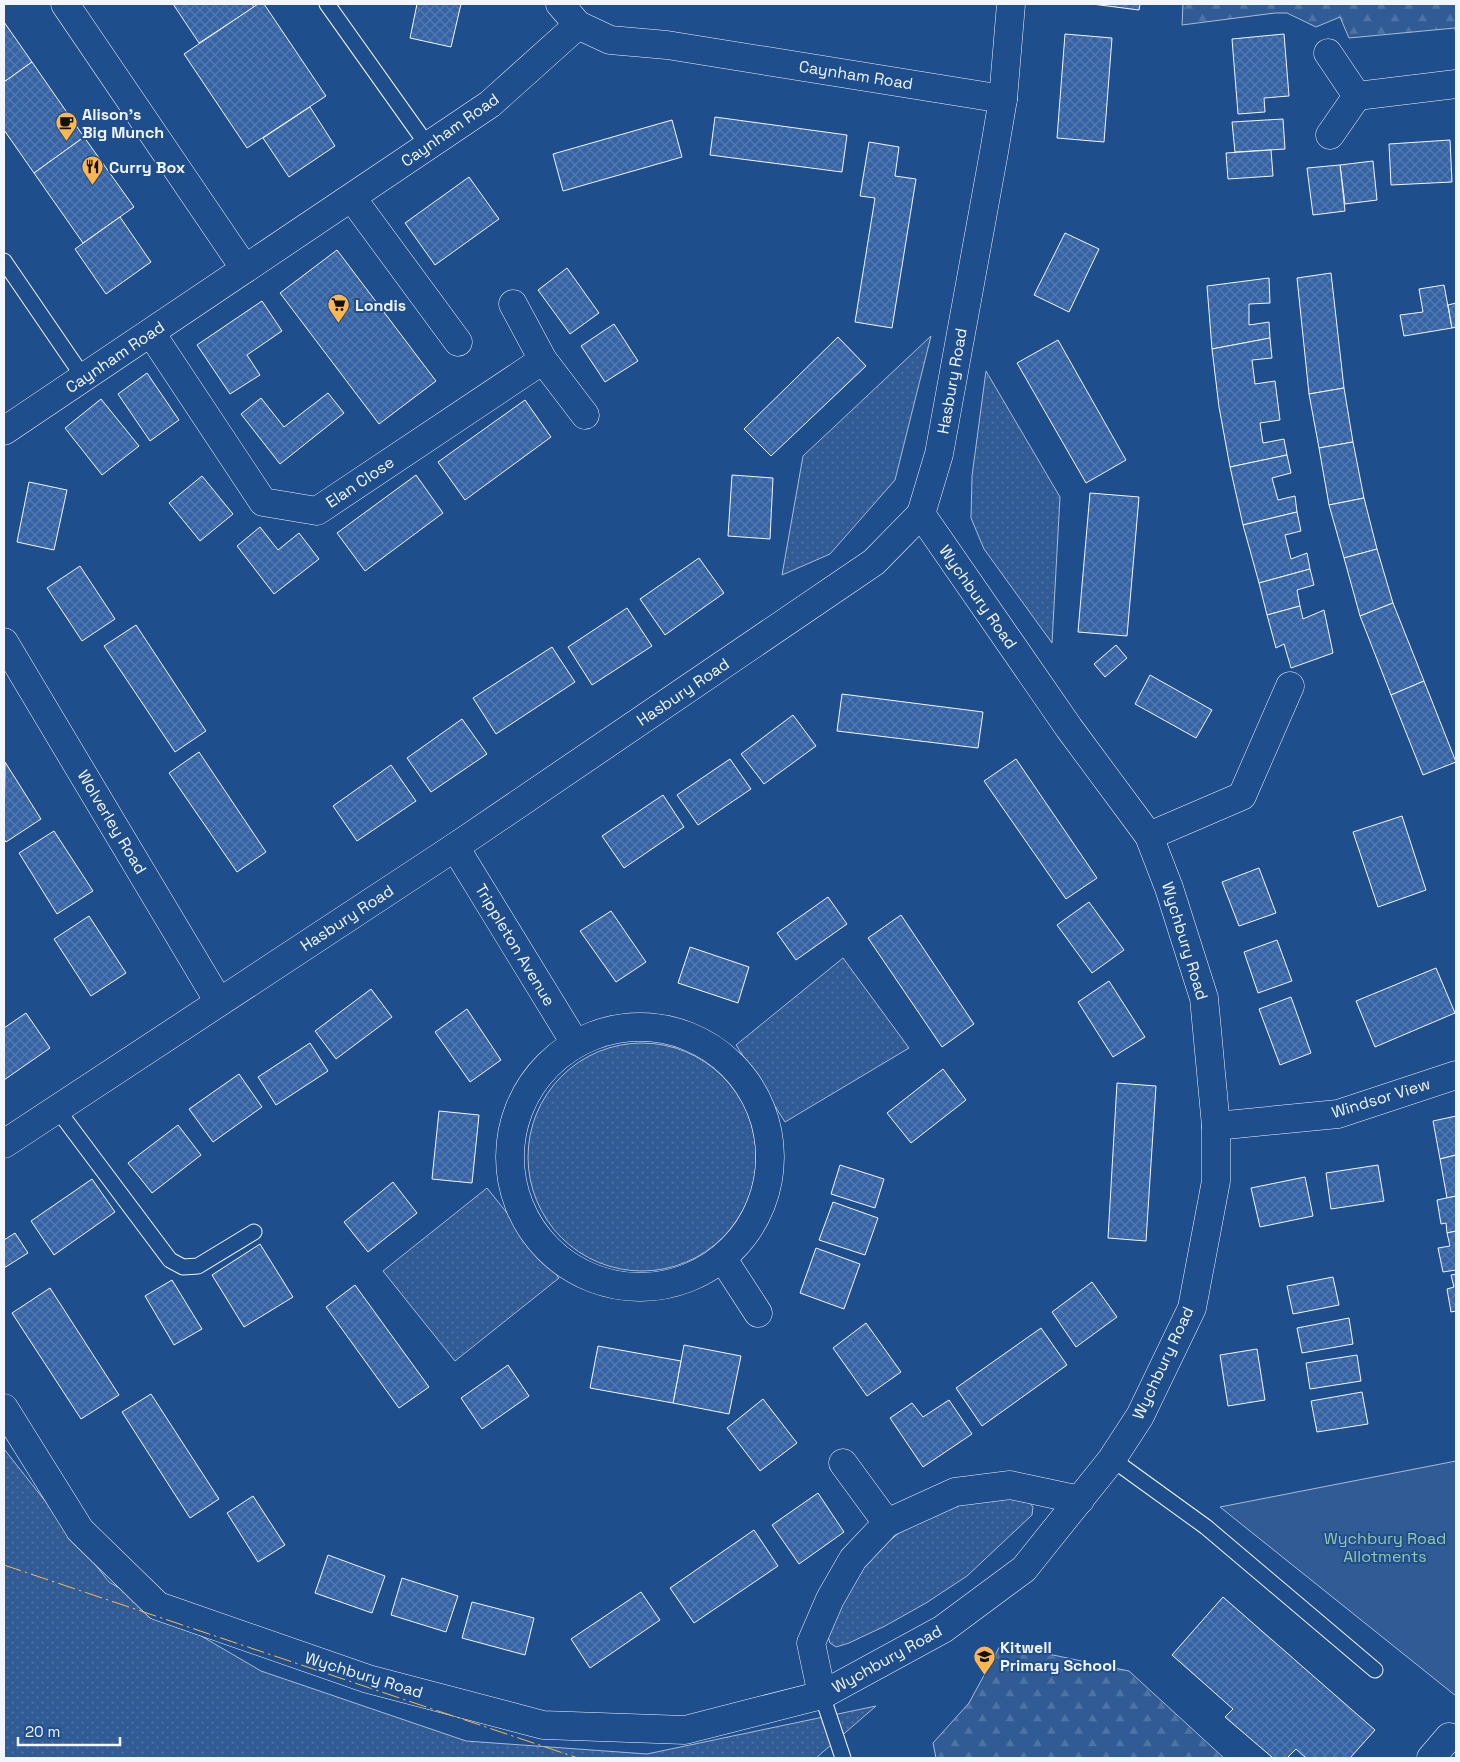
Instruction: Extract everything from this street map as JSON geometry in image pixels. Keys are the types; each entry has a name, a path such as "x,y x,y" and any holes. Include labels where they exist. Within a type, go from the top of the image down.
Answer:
{"street":[{"path":"65,4 246,269"},
{"path":"560,4 578,25"},
{"name":"Hasbury Road","path":"4,1144 455,846 874,562 921,514 939,454 1003,99 1010,4"},
{"name":"Caynham Road","path":"4,431 490,104 578,25 610,40 667,45 1003,99"},
{"path":"1328,53 1357,96"},
{"path":"1330,135 1357,96 1456,84"},
{"path":"352,198 458,342"},
{"path":"513,304 543,360 585,415"},
{"name":"Elan Close","path":"151,333 262,502 317,511 543,360"},
{"name":"Wychbury Road","path":"4,1408 80,1530 158,1606 368,1678 543,1725 685,1730 822,1695 943,1629 1024,1569 1112,1459 1140,1416 1192,1308 1216,1181 1216,1126 1204,998 1170,888 1149,836 1069,728 921,514"},
{"name":"Wolverley Road","path":"4,642 219,1002"},
{"path":"1149,836 1242,796 1290,686"},
{"name":"Trippleton Avenue","path":"455,846 575,1043"},
{"path":"658,1027 667,1029 700,1040 735,1065 760,1101 771,1143 769,1186 752,1226 723,1259 686,1281 644,1289 601,1283 562,1263 532,1232 514,1193 509,1150 519,1108 542,1071 575,1043 615,1028 658,1027"},
{"name":"Windsor View","path":"1216,1126 1338,1114 1456,1075"},
{"path":"723,1259 758,1312"},
{"path":"843,1462 887,1523"},
{"name":"Wychbury Road","path":"822,1695 811,1643 830,1599 853,1559 887,1523 955,1492 1010,1486 1080,1500"},
{"path":"1430,1758 1449,1737"}],"lane":[{"path":"327,4 428,146"},
{"path":"4,262 84,378"},
{"path":"58,1109 170,1260 183,1267 198,1266 254,1232"},
{"path":"1112,1459 1206,1527 1375,1670"},
{"path":"822,1695 843,1758"}],"green space":[{"path":"1183,4 1456,4 1456,37 1455,28 1349,38 1340,17 1316,27 1287,13 1182,25"},
{"path":"931,336 895,480 830,554 782,575 803,456"},
{"path":"986,371 1060,497 1052,643 984,549 971,518 972,476"},
{"path":"843,958 909,1048 785,1122 736,1045"},
{"path":"642,1043 664,1045 686,1052 705,1062 723,1076 737,1094 747,1113 754,1135 756,1157 754,1179 747,1201 737,1220 723,1238 705,1252 686,1262 664,1269 642,1271 620,1269 598,1262 579,1252 561,1238 547,1220 537,1201 530,1179 528,1157 530,1135 537,1113 547,1094 561,1076 579,1062 598,1052 620,1045"},
{"path":"487,1188 559,1278 455,1361 383,1271"},
{"path":"4,1449 109,1582 261,1671 466,1741 647,1754 876,1706 816,1758 4,1758"},
{"path":"992,1494 1028,1501 1033,1507 1032,1515 967,1576 926,1603 885,1626 849,1643 836,1647 830,1643 828,1636 843,1595 876,1551 908,1526 942,1508"},
{"path":"1001,1644 1129,1671 1224,1758 936,1758 933,1743 969,1703"}],"shaded area":[{"name":"Wychbury Road Allotments","path":"1456,1461 1456,1696 1220,1507"}],"building":[{"path":"173,4 252,4 254,7 199,43"},
{"path":"258,4 264,4 326,96 247,148 184,54"},
{"path":"417,4 461,4 451,47 410,38"},
{"path":"1092,4 1140,4 1139,10"},
{"path":"4,22 32,62 4,82"},
{"path":"1065,34 1112,38 1104,142 1057,138"},
{"path":"1284,34 1289,96 1264,98 1265,112 1238,114 1232,39"},
{"path":"32,62 84,137 34,173 4,130 4,82"},
{"path":"310,107 335,146 289,177 263,138"},
{"path":"715,117 847,135 842,172 710,155"},
{"path":"1283,119 1285,149 1235,152 1232,122"},
{"path":"672,120 682,157 563,191 553,154"},
{"path":"84,137 134,207 83,243 34,173"},
{"path":"1450,140 1452,182 1391,185 1389,144"},
{"path":"869,142 899,147 895,176 916,179 892,328 855,322 875,198 860,196"},
{"path":"1271,150 1273,176 1228,179 1226,153"},
{"path":"1373,161 1377,200 1345,204 1340,165"},
{"path":"1340,165 1345,211 1313,215 1307,168"},
{"path":"469,177 499,219 435,265 405,223"},
{"path":"120,217 151,262 106,294 75,249"},
{"path":"1065,233 1099,249 1069,312 1034,295"},
{"path":"337,250 436,381 379,424 280,293"},
{"path":"567,268 599,313 570,334 538,290"},
{"path":"1331,273 1344,388 1309,394 1297,278"},
{"path":"1269,278 1270,303 1249,304 1249,325 1269,322 1270,338 1212,349 1207,286"},
{"path":"1444,285 1452,328 1404,336 1400,315 1423,312 1419,289"},
{"path":"262,301 282,331 247,355 260,375 230,394 197,345"},
{"path":"1456,303 1456,327 1452,328 1448,305"},
{"path":"614,324 638,361 605,382 581,346"},
{"path":"838,337 866,366 771,456 744,429"},
{"path":"1270,338 1272,358 1252,360 1255,384 1275,381 1280,420 1260,423 1263,443 1284,439 1287,455 1230,467 1219,407 1212,349"},
{"path":"1058,340 1126,460 1086,483 1017,363"},
{"path":"147,373 179,420 150,441 118,394"},
{"path":"1344,388 1353,442 1319,448 1309,394"},
{"path":"328,393 344,413 280,464 241,414 261,398 284,427"},
{"path":"101,399 139,446 102,475 65,428"},
{"path":"525,400 551,437 465,500 438,462"},
{"path":"1353,442 1364,498 1329,505 1319,448"},
{"path":"1287,455 1291,473 1272,478 1278,500 1295,496 1297,512 1243,525 1230,467"},
{"path":"416,475 443,513 365,571 337,533"},
{"path":"732,475 773,478 770,539 728,536"},
{"path":"202,476 233,514 200,541 169,503"},
{"path":"29,482 67,490 54,550 17,542"},
{"path":"1090,493 1139,497 1127,636 1078,632"},
{"path":"1364,498 1377,549 1344,558 1329,505"},
{"path":"1297,512 1301,531 1285,535 1291,559 1307,553 1310,569 1259,583 1243,525"},
{"path":"260,527 278,550 299,533 319,559 274,594 237,546"},
{"path":"1377,549 1393,603 1360,616 1344,558"},
{"path":"699,558 724,593 665,635 640,599"},
{"path":"80,566 115,619 82,641 47,588"},
{"path":"1310,569 1314,585 1297,590 1300,606 1267,615 1259,583"},
{"path":"1393,603 1424,681 1391,695 1360,616"},
{"path":"1300,606 1303,619 1324,610 1333,653 1291,668 1284,644 1276,648 1267,615"},
{"path":"627,608 652,646 592,685 568,647"},
{"path":"136,625 206,731 175,752 104,646"},
{"path":"1116,645 1127,658 1105,677 1094,664"},
{"path":"552,647 575,682 496,734 473,698"},
{"path":"1150,675 1212,710 1196,738 1135,704"},
{"path":"1424,681 1456,762 1423,775 1391,695"},
{"path":"842,694 983,712 978,748 837,731"},
{"path":"793,715 816,746 764,784 741,754"},
{"path":"462,719 487,754 431,792 407,758"},
{"path":"199,752 266,852 237,872 169,773"},
{"path":"730,759 751,789 698,825 677,795"},
{"path":"1016,759 1097,878 1066,899 984,781"},
{"path":"5,762 41,819 6,842 4,839"},
{"path":"391,765 416,801 357,841 333,806"},
{"path":"663,795 684,827 624,868 602,836"},
{"path":"1402,816 1426,890 1378,907 1353,832"},
{"path":"54,831 93,891 57,914 19,853"},
{"path":"1259,868 1276,913 1239,926 1222,882"},
{"path":"828,897 847,924 796,960 777,933"},
{"path":"1089,902 1124,950 1092,973 1057,925"},
{"path":"611,911 646,962 616,982 580,931"},
{"path":"901,915 974,1024 942,1047 868,938"},
{"path":"89,916 126,973 91,996 54,939"},
{"path":"1277,940 1292,981 1258,993 1244,952"},
{"path":"690,947 749,967 738,1003 678,983"},
{"path":"1436,968 1455,1013 1375,1047 1356,1001"},
{"path":"1109,981 1145,1037 1113,1057 1078,1002"},
{"path":"371,989 392,1017 336,1059 315,1031"},
{"path":"1291,997 1311,1053 1280,1065 1259,1009"},
{"path":"467,1009 501,1060 470,1082 435,1032"},
{"path":"26,1013 50,1048 4,1080 4,1028"},
{"path":"310,1043 328,1071 276,1105 258,1077"},
{"path":"943,1069 966,1100 911,1143 887,1113"},
{"path":"239,1074 262,1107 213,1142 189,1109"},
{"path":"1117,1083 1156,1086 1146,1241 1108,1238"},
{"path":"439,1111 479,1115 472,1183 432,1179"},
{"path":"1456,1116 1456,1155 1440,1159 1433,1121"},
{"path":"178,1125 201,1155 152,1193 128,1163"},
{"path":"1456,1155 1456,1196 1447,1198 1440,1159"},
{"path":"840,1165 884,1179 875,1208 831,1194"},
{"path":"1378,1165 1384,1201 1331,1209 1326,1173"},
{"path":"1305,1177 1313,1216 1260,1227 1251,1188"},
{"path":"92,1179 115,1212 54,1255 31,1221"},
{"path":"393,1182 417,1213 368,1252 344,1222"},
{"path":"1456,1196 1456,1231 1447,1233 1446,1223 1441,1224 1437,1200"},
{"path":"833,1202 878,1218 865,1255 819,1240"},
{"path":"1456,1231 1456,1270 1443,1272 1438,1248 1450,1246 1447,1233"},
{"path":"15,1233 28,1253 4,1268 4,1240"},
{"path":"260,1244 293,1297 244,1327 212,1275"},
{"path":"816,1248 860,1264 844,1309 800,1293"},
{"path":"1456,1274 1456,1311 1451,1312 1447,1289 1454,1287 1451,1275"},
{"path":"1333,1277 1339,1305 1293,1314 1287,1286"},
{"path":"172,1280 202,1329 174,1345 145,1296"},
{"path":"1092,1282 1117,1317 1076,1347 1052,1312"},
{"path":"355,1285 429,1387 399,1408 326,1307"},
{"path":"50,1288 119,1395 81,1419 12,1313"},
{"path":"1349,1318 1353,1344 1302,1353 1297,1328"},
{"path":"866,1323 901,1372 867,1396 833,1348"},
{"path":"1041,1328 1067,1365 982,1426 956,1388"},
{"path":"684,1345 741,1356 729,1414 673,1403"},
{"path":"598,1346 681,1361 673,1403 590,1388"},
{"path":"1257,1349 1265,1400 1228,1406 1220,1355"},
{"path":"1357,1355 1361,1381 1310,1389 1306,1363"},
{"path":"508,1365 529,1396 482,1429 461,1398"},
{"path":"1362,1392 1368,1424 1317,1432 1311,1401"},
{"path":"151,1394 219,1499 190,1518 122,1412"},
{"path":"763,1399 797,1443 760,1471 727,1428"},
{"path":"949,1400 972,1434 923,1467 890,1418 912,1403 923,1417"},
{"path":"818,1493 844,1532 799,1564 772,1525"},
{"path":"253,1496 285,1545 258,1562 227,1513"},
{"path":"754,1530 778,1566 694,1623 670,1588"},
{"path":"328,1555 385,1576 372,1613 315,1593"},
{"path":"402,1578 458,1596 446,1632 391,1615"},
{"path":"641,1592 660,1620 590,1668 571,1639"},
{"path":"1223,1597 1375,1730 1350,1758 1306,1758 1296,1749 1287,1758 1273,1758 1225,1717 1233,1709 1172,1655"},
{"path":"472,1602 534,1618 525,1655 462,1638"}],"power":[{"path":"4,1565 578,1758"}],"place":[{"name":"Alison's Big Munch","path":"66,142"},
{"name":"Curry Box","path":"93,186"},
{"name":"Londis","path":"339,324"},
{"name":"Kitwell Primary School","path":"984,1675"}]}
